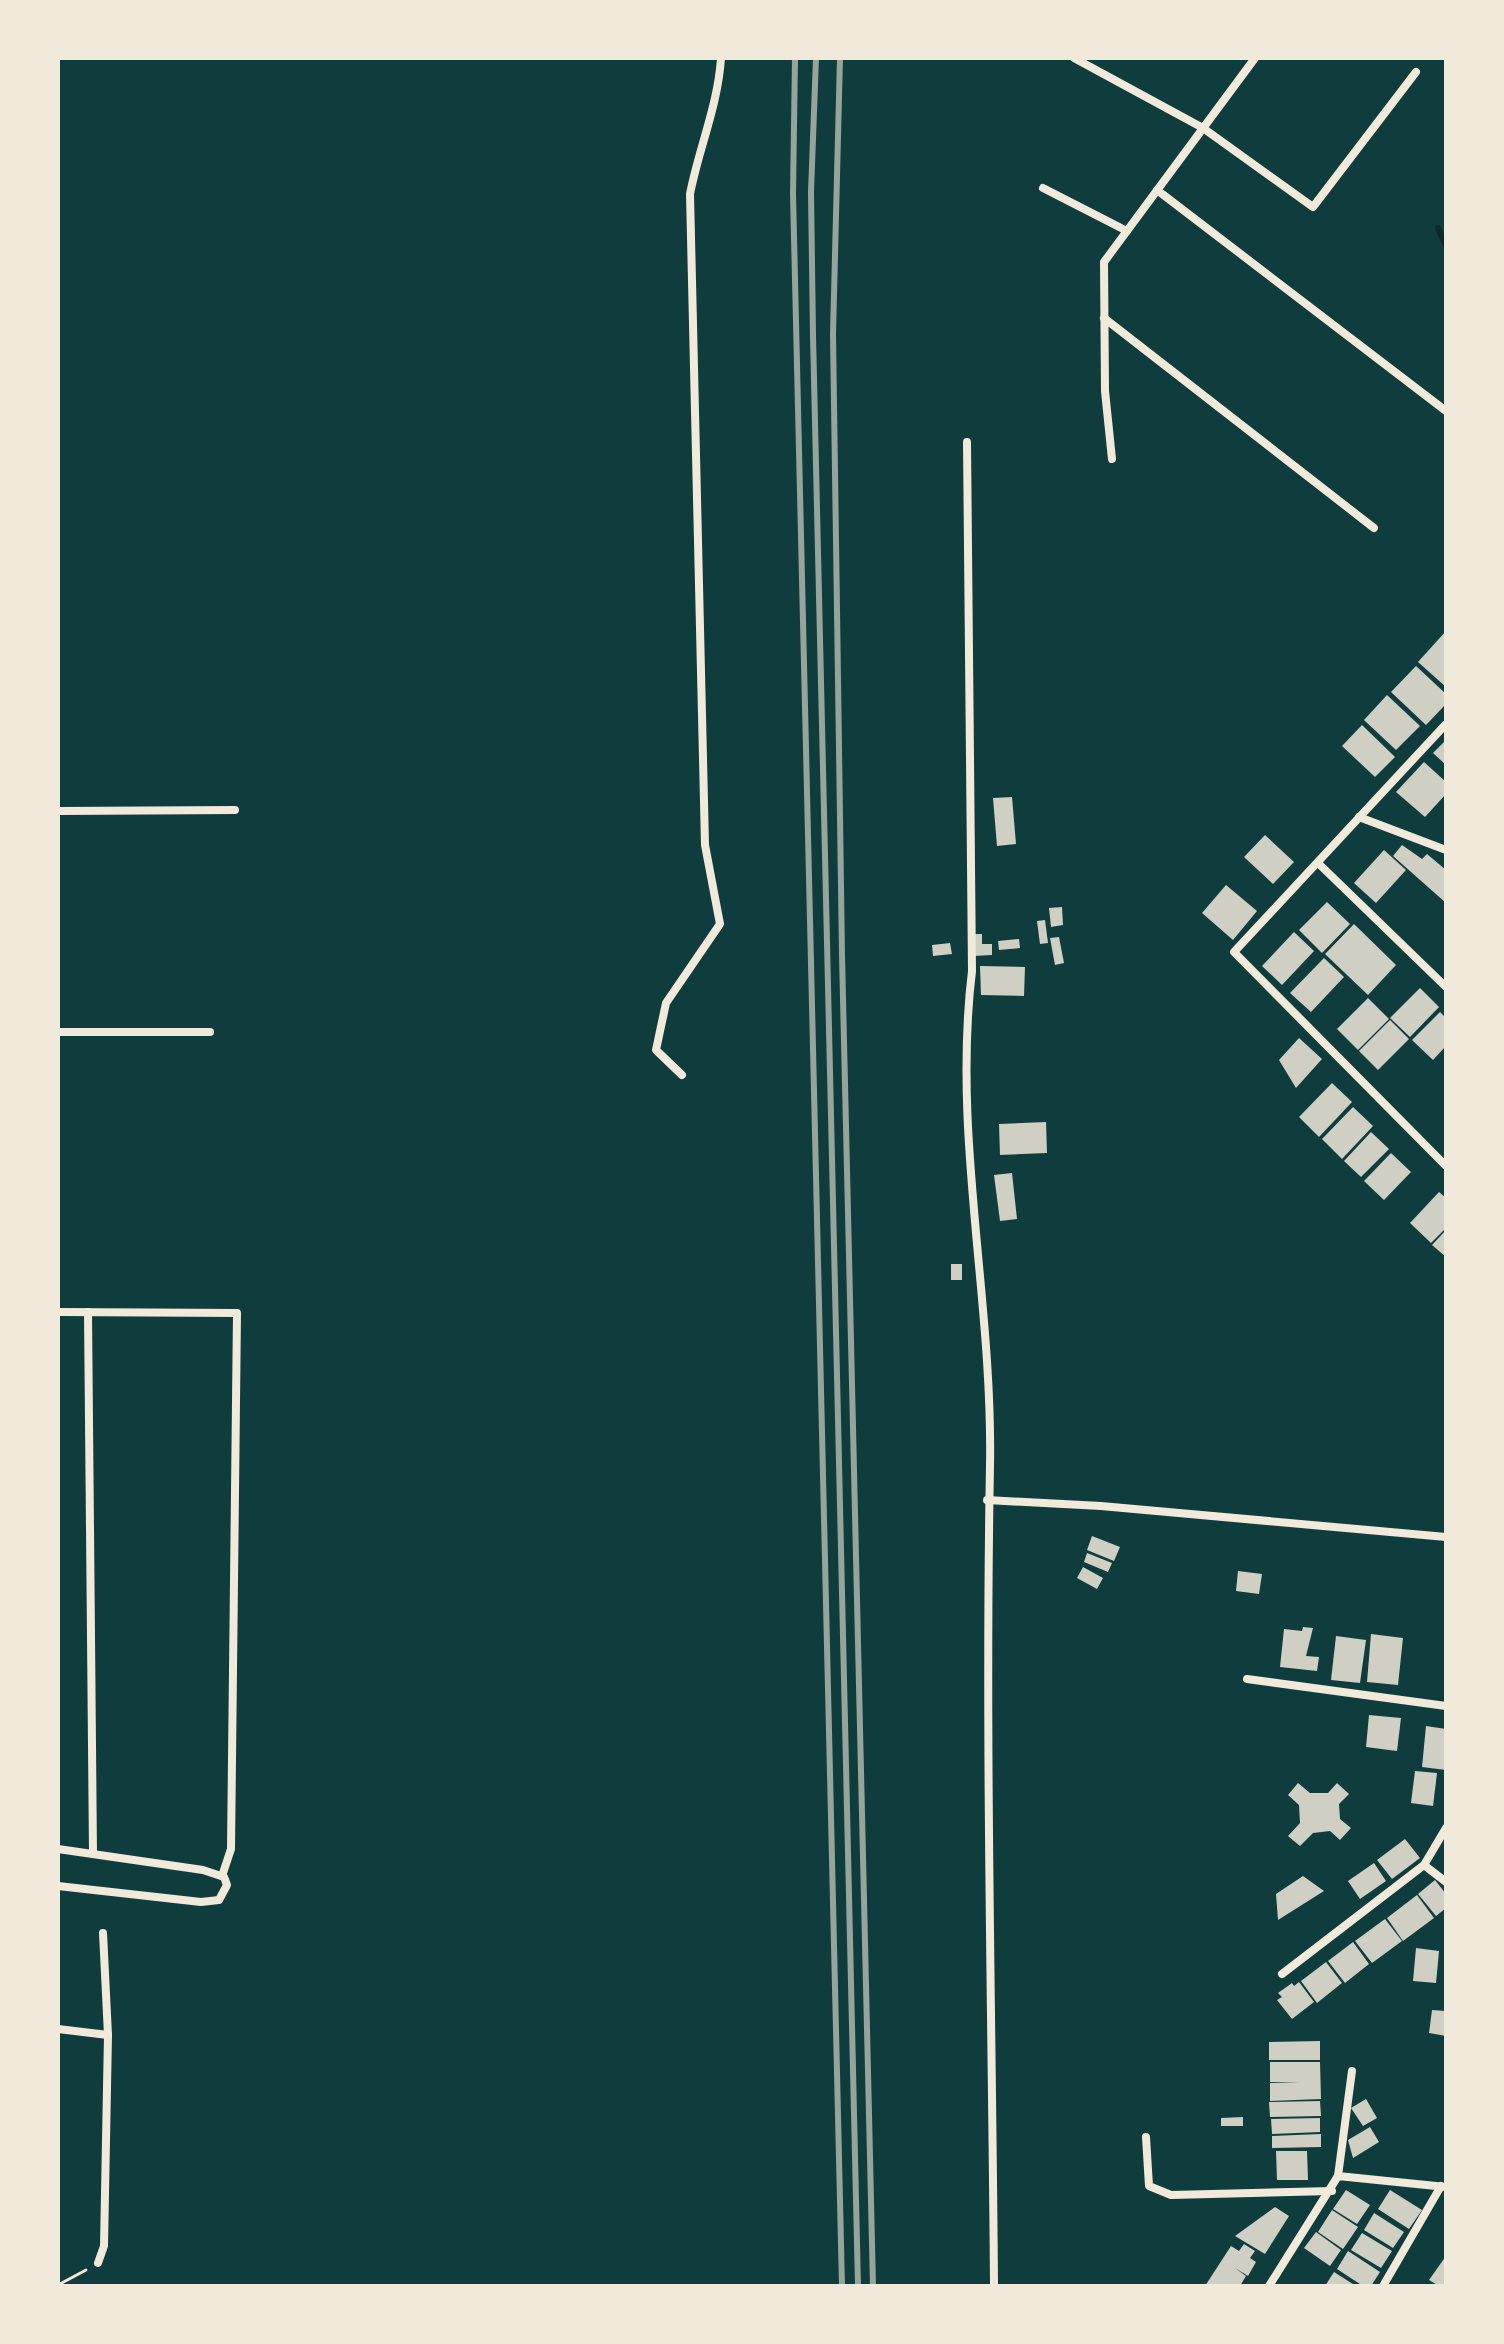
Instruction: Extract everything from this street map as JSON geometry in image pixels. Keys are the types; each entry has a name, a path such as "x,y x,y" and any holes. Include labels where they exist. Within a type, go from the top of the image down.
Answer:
{"street":[{"path":"682,1075 656,1050 666,1003 720,924 705,845 690,194 696,161 719,93 721,58"},
{"path":"1074,58 1203,128 1313,207 1416,72"},
{"path":"1112,459 1105,391 1104,262 1255,58"},
{"path":"1043,188 1127,231"},
{"path":"1157,190 1446,411"},
{"path":"1104,318 1374,528"},
{"path":"967,442 972,971 966,1040 967,1146 983,1323 990,1465 987,1500 994,2286"},
{"path":"1446,724 1234,952 1446,1166"},
{"path":"58,811 235,810"},
{"path":"1359,817 1446,850"},
{"path":"1318,863 1446,987"},
{"path":"58,1032 210,1032"},
{"path":"58,1312 237,1313 231,1849 222,1876"},
{"path":"88,1312 93,1854"},
{"path":"987,1500 1101,1506 1446,1537"},
{"path":"1247,1679 1446,1706"},
{"path":"1282,1974 1424,1865 1446,1828"},
{"path":"58,1849 203,1870 222,1876 227,1885 226,1893 219,1900 201,1902 58,1886"},
{"path":"1424,1865 1446,1882"},
{"path":"98,2263 104,2246 108,2035 103,1933"},
{"path":"58,2029 108,2035"},
{"path":"1269,2286 1332,2191 1338,2176 1352,2071"},
{"path":"1146,2137 1149,2186 1157,2192 1171,2195 1332,2191"},
{"path":"1338,2176 1444,2187 1383,2286"}],"path":[{"path":"58,2285 98,2263"}],"building":[{"path":"1446,631 1446,687 1418,662"},
{"path":"1416,666 1446,694 1446,704 1426,725 1391,692"},
{"path":"1387,695 1420,726 1396,750 1364,720"},
{"path":"1362,725 1395,757 1375,777 1342,746"},
{"path":"1446,740 1446,765 1433,753"},
{"path":"1424,762 1446,782 1446,794 1425,817 1396,792"},
{"path":"1012,797 1016,844 997,846 993,798"},
{"path":"1265,835 1294,862 1273,884 1244,857"},
{"path":"1402,845 1422,859 1427,854 1446,870 1446,903 1393,856"},
{"path":"1384,850 1406,870 1376,903 1354,883"},
{"path":"1226,885 1257,911 1233,940 1202,913"},
{"path":"1327,902 1350,924 1322,953 1299,930"},
{"path":"1062,907 1063,925 1051,927 1049,908"},
{"path":"1045,920 1048,943 1040,944 1037,921"},
{"path":"1354,924 1396,965 1368,995 1325,954"},
{"path":"1294,932 1314,951 1282,985 1262,966"},
{"path":"974,934 982,934 982,944 992,944 992,955 974,956"},
{"path":"1059,937 1064,963 1055,965 1050,938"},
{"path":"1019,939 1020,948 999,950 998,941"},
{"path":"950,943 952,954 933,956 932,945"},
{"path":"1324,958 1344,977 1311,1012 1290,993"},
{"path":"980,966 1025,967 1024,996 981,995"},
{"path":"1420,988 1439,1007 1410,1037 1390,1018"},
{"path":"1368,998 1389,1019 1358,1050 1337,1029"},
{"path":"1440,1012 1446,1018 1446,1046 1433,1060 1412,1040"},
{"path":"1390,1020 1409,1039 1378,1070 1359,1051"},
{"path":"1299,1038 1322,1059 1296,1088 1279,1060"},
{"path":"1332,1083 1352,1102 1319,1137 1299,1117"},
{"path":"1353,1107 1373,1126 1342,1159 1322,1139"},
{"path":"1046,1122 1047,1153 1000,1155 999,1124"},
{"path":"1371,1132 1389,1149 1361,1177 1344,1161"},
{"path":"1391,1153 1411,1172 1384,1200 1364,1181"},
{"path":"1012,1173 1017,1219 1000,1221 994,1175"},
{"path":"1439,1192 1446,1198 1446,1228 1431,1243 1410,1223"},
{"path":"1446,1230 1446,1257 1432,1245"},
{"path":"951,1264 962,1264 962,1280 951,1280"},
{"path":"1092,1536 1120,1547 1114,1561 1087,1550"},
{"path":"1087,1553 1112,1563 1108,1572 1084,1562"},
{"path":"1083,1567 1103,1578 1097,1589 1077,1578"},
{"path":"1238,1571 1262,1574 1259,1594 1236,1591"},
{"path":"1303,1627 1313,1628 1306,1656 1319,1657 1317,1671 1280,1667 1284,1629 1302,1631"},
{"path":"1371,1634 1403,1638 1398,1685 1367,1682"},
{"path":"1336,1636 1366,1640 1360,1683 1331,1680"},
{"path":"1369,1715 1401,1718 1397,1751 1366,1747"},
{"path":"1426,1726 1446,1729 1446,1770 1422,1767"},
{"path":"1415,1771 1437,1773 1433,1806 1411,1803"},
{"path":"1298,1783 1310,1793 1328,1793 1337,1783 1349,1794 1339,1804 1340,1819 1351,1828 1340,1840 1330,1831 1313,1833 1300,1846 1288,1836 1300,1823 1299,1805 1288,1795"},
{"path":"1405,1839 1420,1858 1392,1879 1377,1860"},
{"path":"1374,1863 1386,1881 1360,1899 1348,1881"},
{"path":"1303,1876 1324,1891 1278,1920 1276,1894"},
{"path":"1435,1880 1446,1894 1446,1908 1436,1916 1418,1894"},
{"path":"1417,1895 1434,1918 1403,1941 1387,1918"},
{"path":"1385,1919 1402,1941 1372,1963 1355,1941"},
{"path":"1353,1942 1369,1964 1345,1983 1328,1961"},
{"path":"1416,1948 1439,1951 1436,1983 1413,1981"},
{"path":"1326,1962 1342,1983 1317,2003 1301,1981"},
{"path":"1299,1982 1314,2002 1292,2019 1277,2000 1282,1997 1278,1993"},
{"path":"1432,2010 1446,2011 1446,2036 1429,2033"},
{"path":"1320,2041 1320,2060 1269,2060 1269,2042"},
{"path":"1270,2062 1320,2062 1321,2099 1270,2101 1270,2083 1299,2082 1270,2082"},
{"path":"1366,2099 1377,2118 1363,2126 1351,2108"},
{"path":"1320,2101 1321,2116 1270,2117 1269,2102"},
{"path":"1243,2117 1243,2126 1221,2126 1221,2118"},
{"path":"1320,2118 1320,2132 1272,2134 1271,2119"},
{"path":"1370,2127 1379,2142 1353,2158 1348,2140"},
{"path":"1321,2134 1321,2147 1272,2148 1272,2136"},
{"path":"1276,2151 1307,2151 1308,2180 1277,2180"},
{"path":"1346,2190 1370,2205 1357,2224 1333,2209"},
{"path":"1390,2190 1422,2210 1409,2229 1378,2209"},
{"path":"1275,2207 1289,2216 1265,2254 1235,2236"},
{"path":"1332,2210 1358,2227 1343,2249 1318,2232"},
{"path":"1374,2213 1404,2232 1393,2248 1364,2230"},
{"path":"1316,2232 1341,2250 1330,2266 1304,2248"},
{"path":"1362,2233 1392,2251 1381,2268 1351,2250"},
{"path":"1244,2244 1255,2251 1250,2258 1256,2262 1248,2276 1235,2268 1246,2276 1240,2286 1205,2286 1231,2246 1239,2251"},
{"path":"1348,2251 1380,2272 1371,2286 1363,2286 1337,2269"},
{"path":"1446,2256 1446,2286 1439,2286 1429,2280"},
{"path":"1334,2272 1356,2286 1325,2286"}],"waterway":[{"path":"1438,228 1446,246"}],"railway":[{"path":"795,58 793,194 842,2286"},
{"path":"816,58 811,192 813,335 858,2286"},
{"path":"840,58 833,334 842,955 873,2286"}]}
